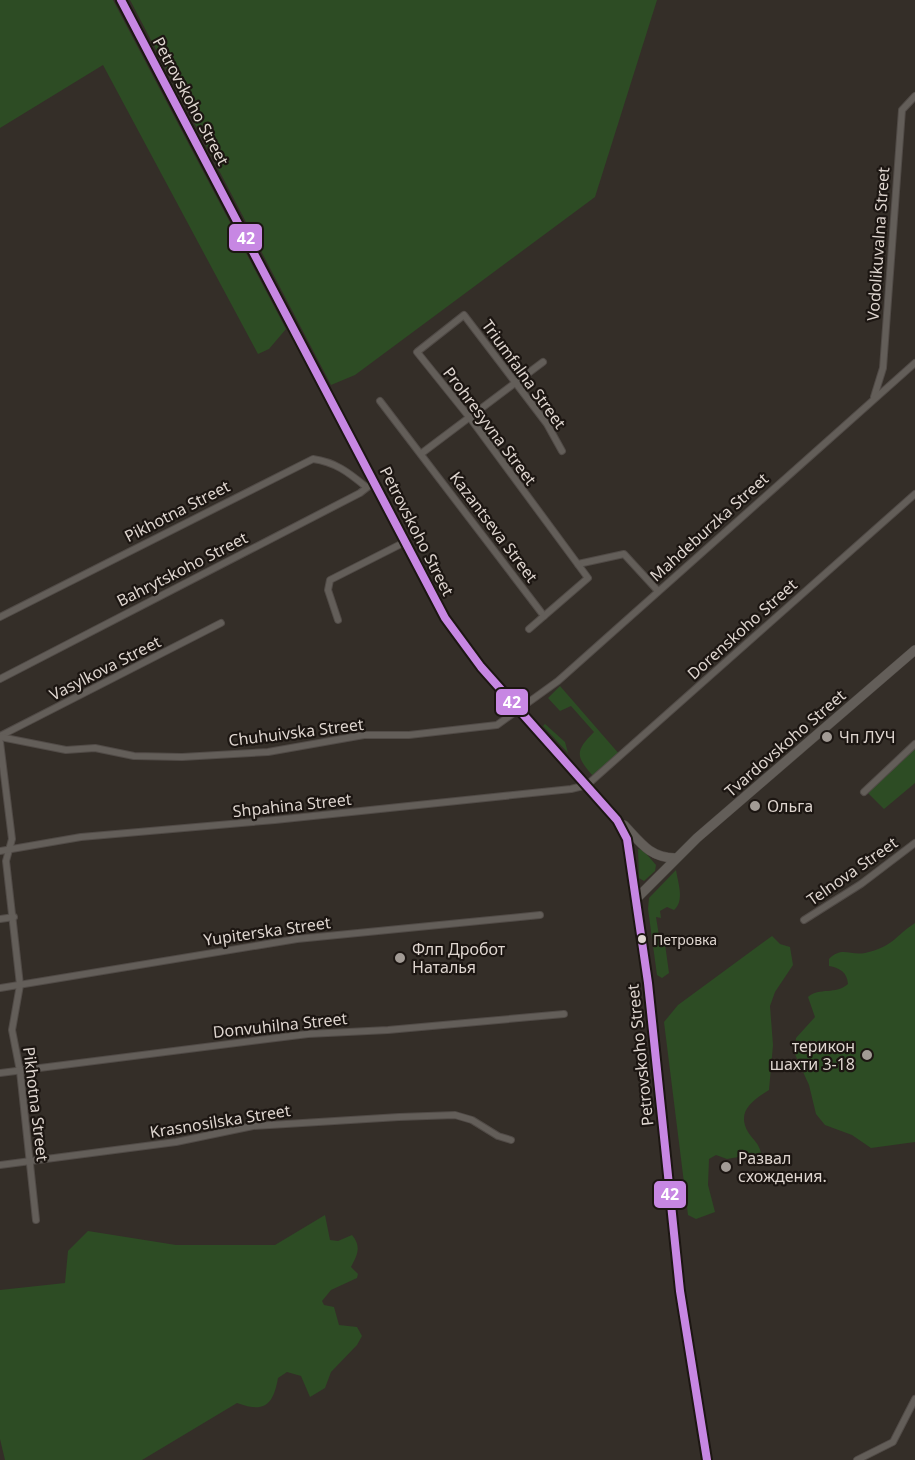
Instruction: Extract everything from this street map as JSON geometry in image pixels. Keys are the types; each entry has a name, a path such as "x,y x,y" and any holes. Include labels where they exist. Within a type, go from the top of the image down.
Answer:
{"main road":[{"name":"Petrovskoho Street","path":"121,0 369,484 405,542 460,642 603,802 618,820 627,839 637,898 680,1291 706,1460"},
{"name":"Tvardovskoho Street","path":"637,898 675,858 915,650"},
{"path":"603,802 654,854 660,858 675,858"}],"street":[{"name":"Vodolikuvalna Street","path":"873,398 883,368 902,110 915,96"},
{"name":"Triumfalna Street","path":"464,315 547,424 562,451"},
{"name":"Prohresyvna Street","path":"464,315 417,352 470,418 578,564"},
{"path":"422,453 543,362"},
{"name":"Mahdeburzka Street","path":"520,710 558,681 873,398 915,363"},
{"name":"Kazantseva Street","path":"380,400 544,616"},
{"name":"Pikhotna Street","path":"0,617 313,459 328,461 369,484"},
{"name":"Bahrytskoho Street","path":"0,679 360,493 369,484"},
{"name":"Dorenskoho Street","path":"587,785 915,494"},
{"path":"338,620 328,590 330,580 405,542"},
{"path":"529,629 588,578 578,564 624,554 658,591"},
{"name":"Vasylkova Street","path":"0,736 222,623"},
{"name":"Chuhuivska Street","path":"0,736 66,750 95,748 134,756 182,757 268,752 364,735 409,735 497,725 520,710"},
{"name":"Pikhotna Street","path":"0,742 4,791 12,838 11,850 6,861 20,985 19,1005 12,1030 20,1071 36,1220"},
{"path":"864,792 915,744"},
{"name":"Shpahina Street","path":"0,851 81,837 287,819 571,789 587,785"},
{"name":"Telnova Street","path":"804,920 861,884 915,843"},
{"name":"Yupiterska Street","path":"0,988 297,939 540,915"},
{"path":"0,919 14,917"},
{"name":"Donvuhilna Street","path":"0,1073 308,1034 388,1030 564,1014"},
{"name":"Krasnosilska Street","path":"0,1165 176,1142 253,1126 455,1114 472,1120 498,1136 511,1140"},
{"path":"857,1460 892,1442 915,1399"}],"green space":[{"path":"0,0 113,0 286,329 269,349 258,354 103,65 0,128"},
{"path":"130,0 657,0 595,197 355,375 331,385"},
{"path":"560,686 620,755 594,777 583,764 580,754 583,744 594,732 571,706 560,711 548,698"},
{"path":"545,724 565,742 568,753 543,726"},
{"path":"915,748 915,783 884,809 865,790"},
{"path":"638,849 643,850 656,865 655,871 644,881 639,878"},
{"path":"676,870 680,892 679,902 674,910 667,907 660,911 661,918 656,917 660,942 665,944 669,973 662,978 657,975 648,909 649,898"},
{"path":"915,923 915,1142 871,1148 852,1135 825,1125 816,1114 809,1085 794,1052 796,1038 815,1017 808,997 817,992 838,989 848,984 842,971 829,966 829,959 842,952 860,954 882,948"},
{"path":"772,936 780,944 790,947 793,965 775,992 770,1006 773,1045 769,1090 752,1102 745,1112 745,1125 761,1153 727,1159 716,1155 709,1159 708,1185 715,1212 696,1219 688,1215 664,1022 678,1005"},
{"path":"325,1215 330,1240 338,1241 352,1235 355,1239 358,1251 351,1267 358,1274 357,1278 331,1290 322,1301 324,1305 334,1307 339,1325 357,1327 362,1336 357,1345 331,1372 325,1388 310,1397 301,1376 287,1372 278,1378 273,1395 266,1405 254,1407 237,1403 142,1460 5,1460 0,1439 0,1290 65,1283 68,1251 88,1231 176,1245 275,1245"}],"transit line":[{"name":"42","path":"121,0 445,618 481,667 617,820 627,839 648,983 680,1291 707,1460"}],"place":[{"name":"Чп ЛУЧ","path":"827,737"},
{"name":"Ольга","path":"755,806"},
{"name":"Петровка","path":"642,939"},
{"name":"Флп Дробот Наталья","path":"400,958"},
{"name":"терикон шахти 3-18","path":"867,1055"},
{"name":"Развал схождения.","path":"726,1167"}]}
